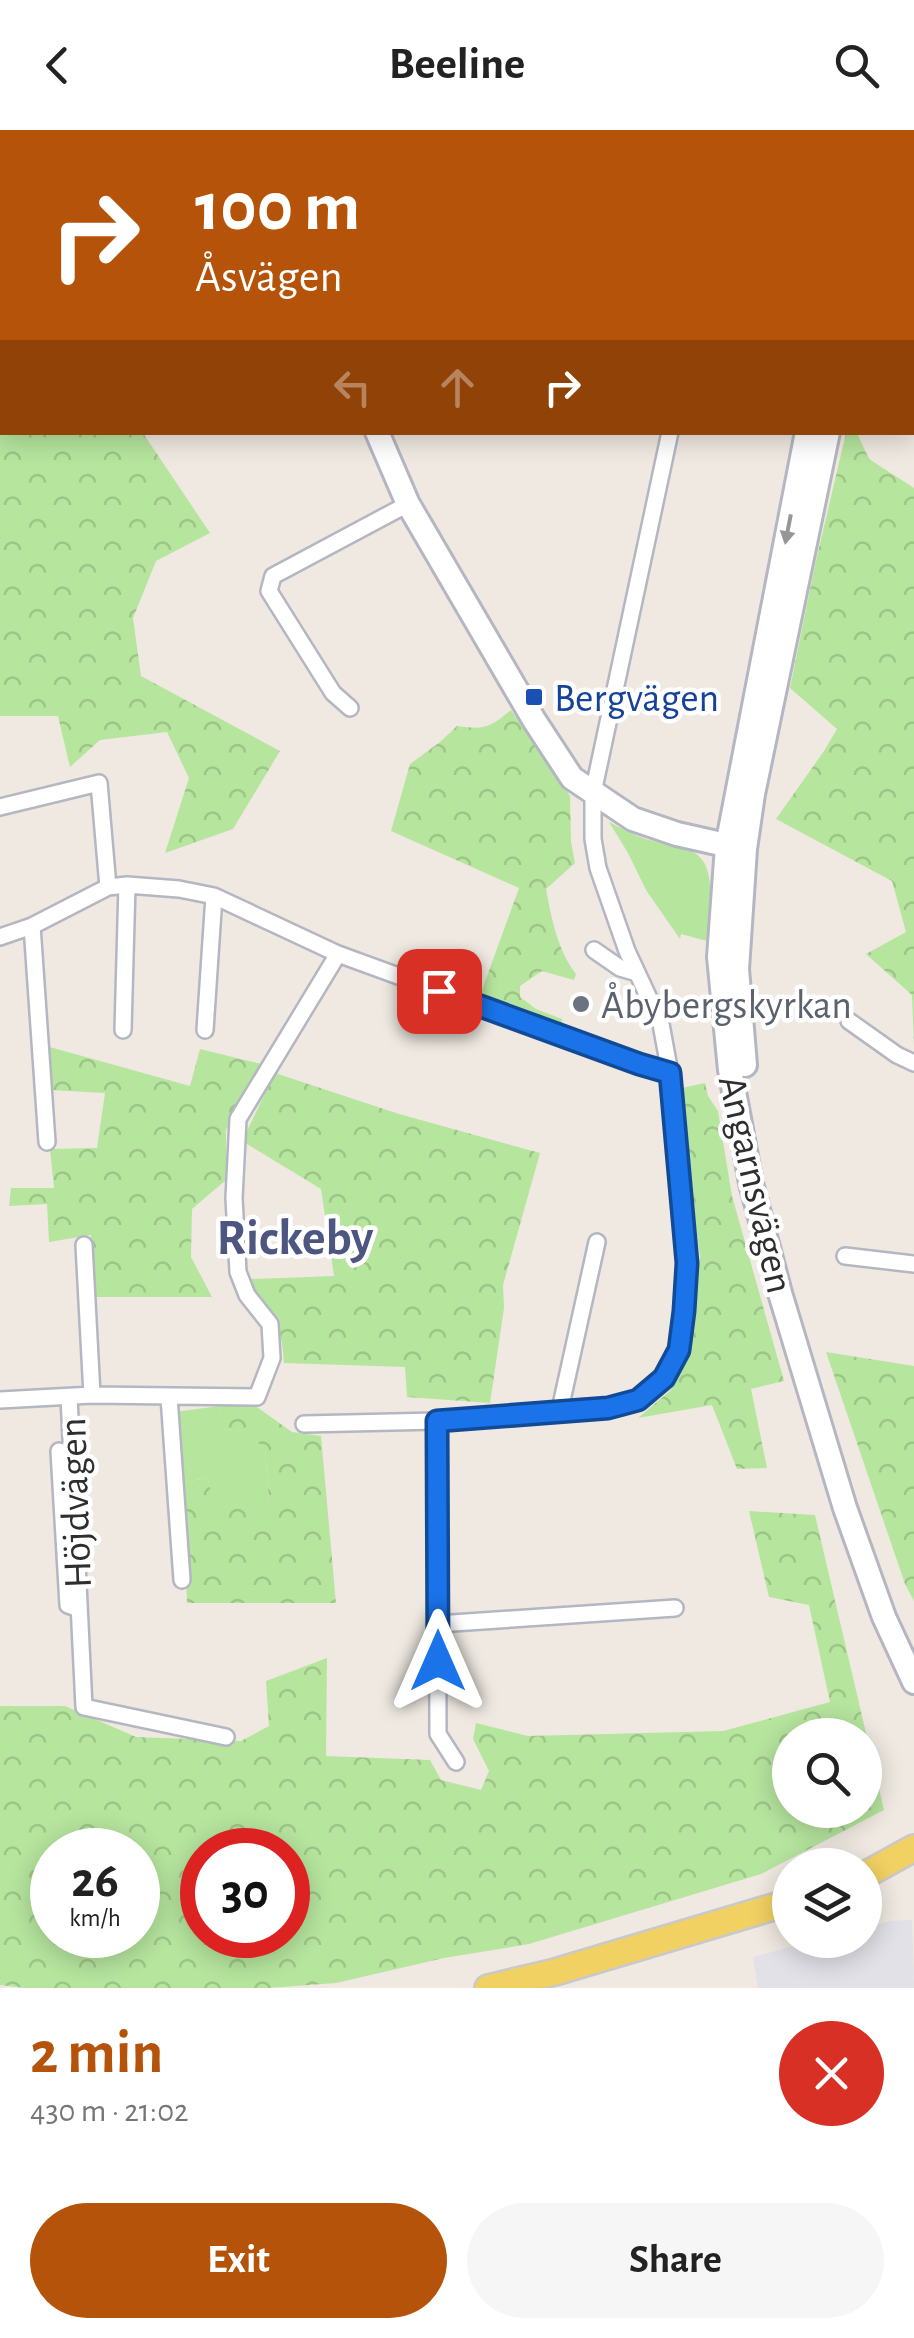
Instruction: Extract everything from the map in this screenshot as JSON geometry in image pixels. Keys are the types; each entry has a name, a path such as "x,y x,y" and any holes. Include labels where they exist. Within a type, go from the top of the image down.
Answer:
{"main road":[{"path":"378,435 408,504 572,778 633,819 736,848"},
{"name":"Angarnsvägen","path":"806,435 719,957 730,1070 751,1184 780,1293 844,1508 884,1617 914,1682"},
{"name":"Angarnsvägen","path":"827,435 753,794 736,848 737,969 746,1076 762,1167 803,1332 871,1562 914,1660"},
{"path":"882,1866 914,1848"},
{"path":"882,1873 914,1866"},
{"path":"488,1988 772,1907"}],"street":[{"path":"304,1424 437,1421 608,1408 638,1400 664,1378 679,1350 687,1263 670,1073 661,1024 627,951 598,868 593,839 593,793 669,435"},
{"path":"350,708 332,694 270,591 272,576 408,504"},
{"path":"0,807 99,783 108,887"},
{"path":"0,937 32,926 108,887 126,885 214,896 338,954 670,1073"},
{"path":"123,1030 126,885"},
{"path":"205,1030 214,896"},
{"path":"32,926 47,1142"},
{"path":"594,950 620,968 637,973"},
{"name":"Höjdvägen","path":"0,1400 92,1395 257,1397 272,1358 270,1324 247,1295 238,1272 234,1198 238,1119 338,954"},
{"path":"848,1020 914,1063"},
{"path":"559,1414 598,1242"},
{"name":"Höjdvägen","path":"84,1244 92,1395"},
{"path":"846,1256 914,1264"},
{"name":"Höjdvägen","path":"69,1396 84,1707 226,1737"},
{"path":"168,1398 182,1580"},
{"path":"437,1421 438,1734 456,1762"},
{"name":"Höjdvägen","path":"60,1451 68,1606 78,1609"},
{"path":"438,1624 675,1608"}],"shaded area":[{"path":"912,1920 914,1988 758,1988 753,1957 772,1952 772,1958 882,1958 882,1923"}],"green space":[{"path":"0,435 144,435 210,533 156,561 133,618 141,676 280,751 233,829 165,853 189,778 167,732 100,740 70,767 58,716 0,716"},
{"path":"846,435 858,435 869,459 914,488 914,1046 912,995 866,954 906,932 892,881 776,819 837,729 790,688"},
{"path":"511,710 570,796 575,863 546,889 560,944 576,974 574,980 542,971 520,986 520,997 536,1009 562,1019 562,1032 478,1001 519,888 391,831 410,764 457,726 486,726"},
{"path":"609,822 641,837 689,850 703,861 710,886 707,941 681,934 680,939 646,890"},
{"path":"46,1046 190,1086 200,1049 261,1064 226,1130 226,1180 192,1209 191,1257 212,1297 93,1297 91,1235 49,1242 47,1204 9,1206 11,1188 54,1188 50,1149 97,1148 105,1093 49,1090"},
{"path":"275,1073 399,1114 540,1153 503,1285 504,1308 490,1403 407,1397 405,1367 284,1363 277,1325 253,1294 251,1279 334,1276 321,1189 242,1141"},
{"path":"705,1083 718,1111 732,1196 784,1381 751,1389 767,1468 737,1469 712,1405 638,1418 671,1390 690,1347 700,1257 682,1088"},
{"path":"826,1352 914,1366 914,1601 905,1584"},
{"path":"254,1405 292,1432 321,1436 336,1603 187,1603 183,1482 208,1478 212,1500 269,1500 265,1449 246,1431 222,1429 219,1406"},
{"path":"219,1406 223,1429 246,1431 265,1448 269,1501 211,1500 208,1478 183,1482 175,1412"},
{"path":"749,1511 815,1515 862,1718 772,1718 772,1828 849,1828 811,1848 772,1848 772,1868 761,1874 529,1944 444,1958 336,1983 269,1988 0,1985 0,1706 65,1706 136,1737 241,1741 269,1726 266,1681 327,1658 326,1756 430,1760 441,1780 481,1790 489,1771 473,1739 476,1723 528,1736 723,1731 830,1702 809,1605 769,1597"}],"place":[{"name":"Bergvägen","path":"534,697"},
{"name":"Åbybergskyrkan","path":"581,1004"}],"district":[{"name":"Rickeby","path":"295,1236"}],"route":[{"path":"438,1661 437,1421 559,1414 638,1400 664,1378 679,1350 687,1263 670,1073 439,991"}]}
